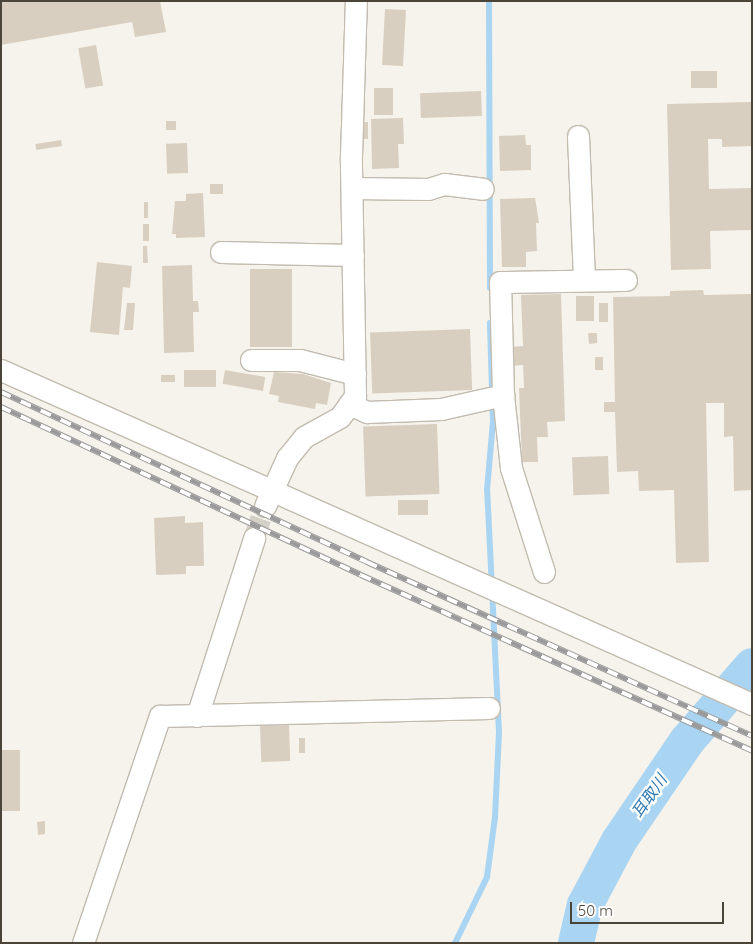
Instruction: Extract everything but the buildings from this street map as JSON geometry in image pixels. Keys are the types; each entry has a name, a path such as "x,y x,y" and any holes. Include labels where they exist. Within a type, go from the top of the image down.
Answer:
{"street":[{"path":"268,498 287,458 304,437 340,418 355,396 352,188 356,1"},
{"path":"578,136 584,280"},
{"path":"352,188 428,189 444,184 483,189"},
{"path":"222,252 353,255"},
{"path":"544,572 510,468 496,397 500,282 626,280"},
{"path":"251,360 300,360 354,374"},
{"path":"1,370 268,498 752,704"},
{"path":"350,404 367,412 441,409 496,397"},
{"path":"197,716 254,538"},
{"path":"83,943 160,716 489,708"}],"waterway":[{"path":"489,1 490,288"},
{"path":"455,943 487,877 495,817 499,732 487,490 493,421 490,323"},
{"name":"耳取川","path":"576,943 585,905 619,841 687,741 752,666"}],"tunnel":[{"path":"254,538 265,506"}],"railway":[{"path":"1,392 367,562 752,736"},
{"path":"1,407 361,575 752,751"}]}
